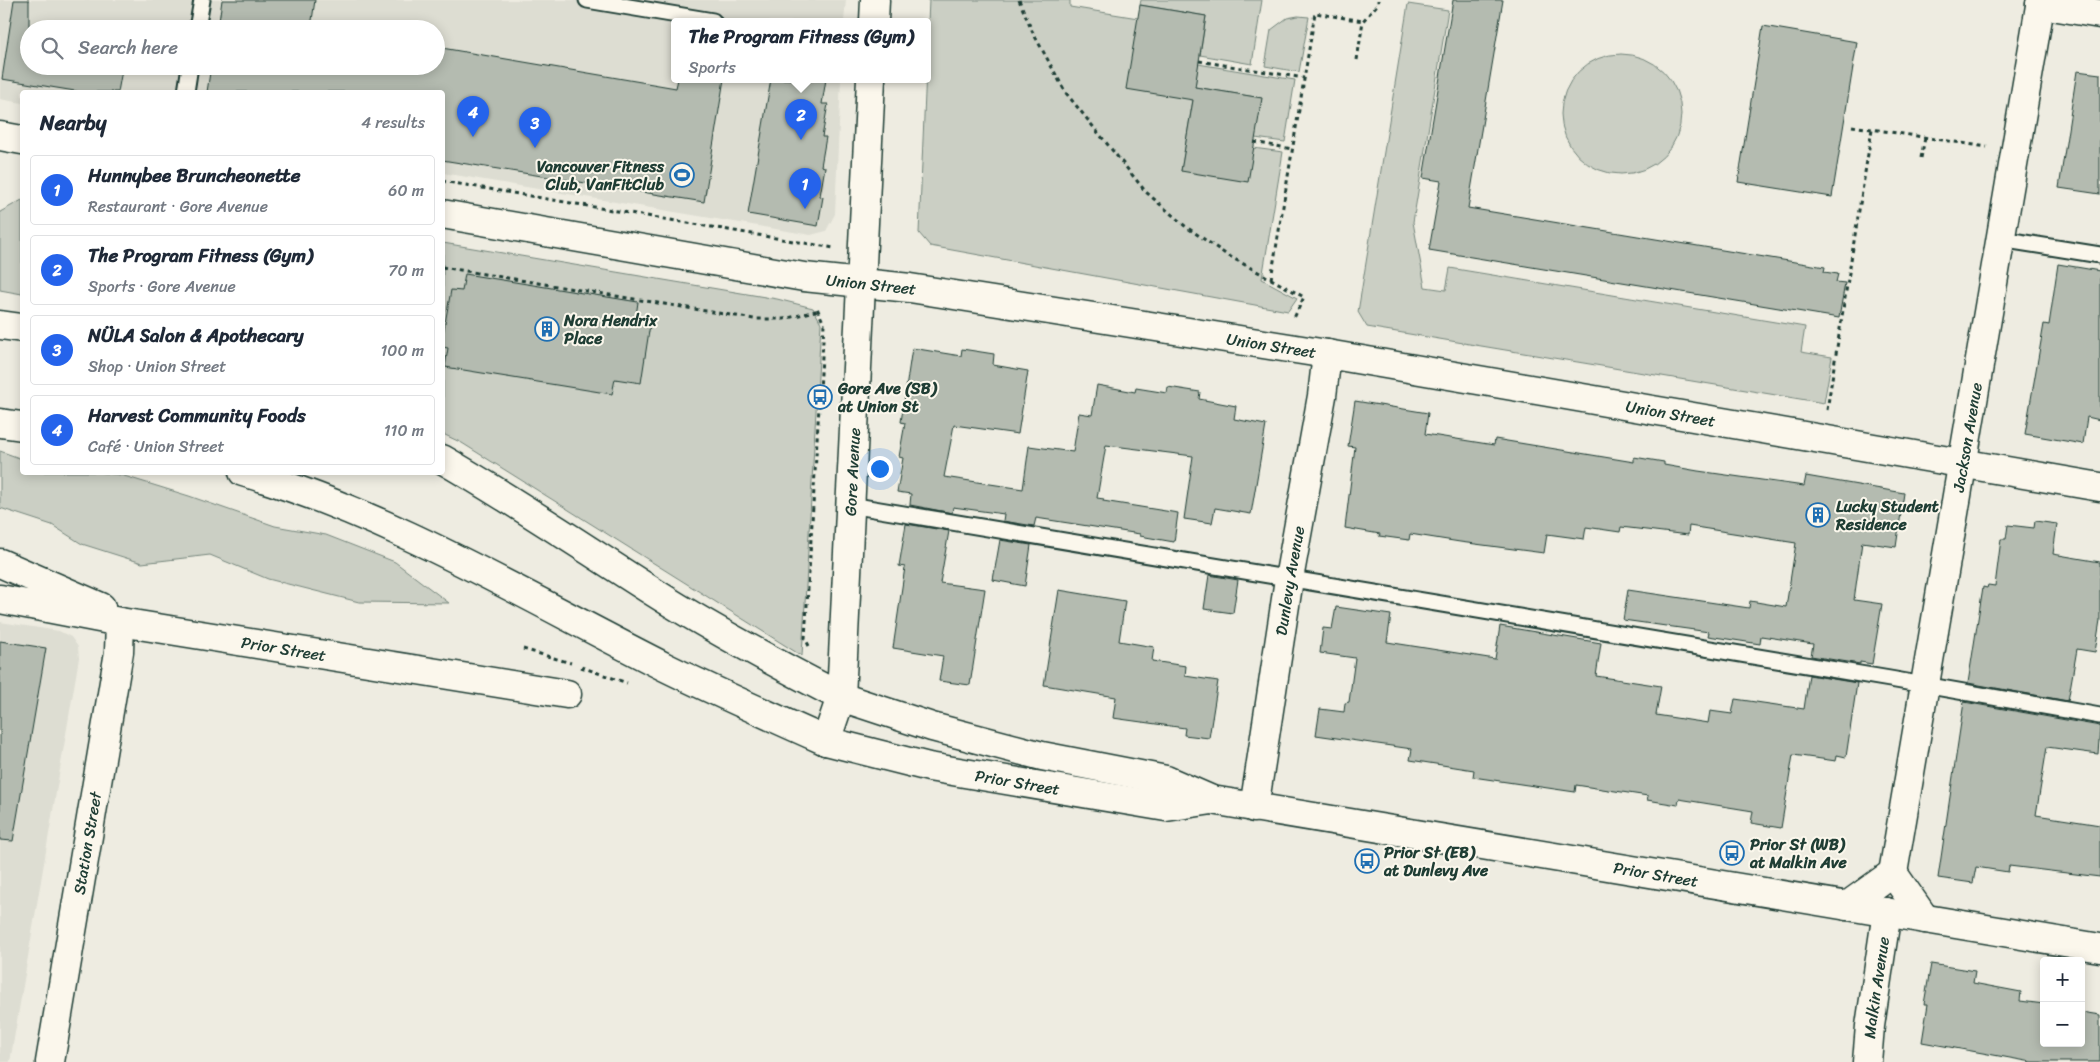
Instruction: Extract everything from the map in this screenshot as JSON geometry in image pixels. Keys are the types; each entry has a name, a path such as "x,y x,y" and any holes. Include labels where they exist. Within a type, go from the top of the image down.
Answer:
{"street":[{"path":"874,18 875,0"},
{"path":"2041,2 2100,14"},
{"name":"Jackson Avenue","path":"1893,873 2041,2"},
{"name":"Gore Avenue","path":"826,741 840,697 871,83"},
{"path":"0,136 20,140"},
{"name":"Union Street","path":"445,215 804,277 920,290 1327,354 2100,487"},
{"path":"0,324 20,328"},
{"name":"Dunlevy Avenue","path":"1254,808 1289,579 1322,396 1327,354"},
{"path":"0,423 20,426"},
{"name":"Prior Street","path":"445,461 500,492 656,594 733,640 840,697 932,727 1042,756 1166,780 1212,800 1254,808 2100,948"},
{"name":"Prior Street","path":"253,475 359,513 441,550 666,667 826,741 928,767 1166,807 1212,800"},
{"path":"0,563 103,608 120,622"},
{"name":"Prior Street","path":"0,599 120,622 567,694"},
{"name":"Station Street","path":"50,1062 120,652 120,622"},
{"path":"1847,906 1893,873 1926,919"},
{"name":"Malkin Avenue","path":"1867,1062 1870,1026 1887,912"}],"lane":[{"path":"199,20 202,0"},
{"path":"587,0 695,18"},
{"path":"186,90 189,75"},
{"path":"2000,239 2100,255"},
{"path":"850,505 1926,685 2100,716"}],"path":[{"path":"1019,0 1032,31 1066,93 1146,192 1185,226 1227,255 1304,297 1294,318"},
{"path":"1357,60 1363,21 1378,4 1378,0"},
{"path":"1271,279 1315,14 1363,21"},
{"path":"1199,61 1304,78"},
{"path":"1852,126 1987,147"},
{"path":"1828,410 1872,129"},
{"path":"1921,158 1925,138"},
{"path":"1254,142 1292,149"},
{"path":"445,182 817,245"},
{"path":"445,268 754,319 784,320 820,310"},
{"path":"810,648 805,638 824,324 820,310 814,306"}],"shaded area":[{"path":"0,0 846,0 844,18 671,18 671,83 841,83 835,214 826,231 811,235 445,173 445,90 20,90 20,103 0,99"},
{"path":"929,0 1070,0 1070,7 1138,18 1193,100 1181,171 1253,148 1283,152 1262,279 1297,298 1288,311 930,246 919,233 925,83 931,83 931,18 928,18"},
{"path":"1141,0 1262,0 1252,64 1200,55 1206,16 1140,5"},
{"path":"1408,4 1448,10 1413,222 1425,287 1446,290 1450,268 1805,327 1801,352 1832,357 1824,403 1367,327 1358,312"},
{"path":"1309,17 1299,72 1265,66 1271,30 1287,18"},
{"path":"1621,54 1644,58 1664,71 1677,91 1681,114 1677,137 1664,157 1644,170 1621,174 1598,170 1578,157 1565,137 1561,114 1565,91 1578,71 1598,58"},
{"path":"1198,64 1295,80 1285,142 1255,138 1261,98 1195,87"},
{"path":"20,201 20,294 0,290 0,212"},
{"path":"445,243 777,299 813,308 821,323 802,656 462,443 445,435"},
{"path":"0,451 20,458 20,475 121,475 275,526 326,535 395,562 449,603 359,602 268,579 210,555 142,563 82,544 52,525 0,508"},
{"path":"0,622 59,631 71,637 78,647 79,658 10,1062 0,1062"}],"building":[{"path":"14,0 29,0 29,20 20,20 20,75 121,75 118,90 69,90 2,79"},
{"path":"222,0 315,0 312,20 219,20"},
{"path":"1453,0 1503,0 1468,208 1825,267 1824,272 1838,274 1836,282 1845,283 1839,318 1429,250 1441,181 1423,178"},
{"path":"1140,5 1206,16 1195,87 1262,98 1248,182 1181,171 1193,100 1126,89"},
{"path":"1763,26 1857,42 1832,197 1738,182"},
{"path":"445,49 676,88 677,83 723,83 704,202 445,160 445,90 207,90 210,75 445,75"},
{"path":"2077,71 2100,74 2100,194 2059,188"},
{"path":"770,83 825,83 822,104 828,104 822,137 826,137 821,166 825,167 820,196 823,197 818,226 748,214"},
{"path":"2058,264 2100,271 2100,420 2087,417 2083,444 2025,434 2044,324 2049,325"},
{"name":"Nora Hendrix Place","path":"465,274 638,302 636,316 651,318 641,383 615,379 612,394 445,367 448,348 445,348 445,323 451,290 462,291"},
{"path":"912,348 961,356 962,349 994,354 993,365 1028,371 1018,434 954,425 944,477 1023,489 1029,446 1073,452 1079,413 1092,415 1097,385 1135,392 1136,388 1167,393 1168,387 1200,392 1199,399 1236,406 1234,419 1266,425 1251,514 1215,508 1212,523 1184,519 1193,456 1106,445 1097,498 1104,499 1103,501 1178,513 1174,542 1140,536 1140,534 1036,518 1034,526 1003,521 1004,514 953,507 952,513 910,505 911,494 897,492 903,458 899,457 905,423 901,422"},
{"path":"1355,401 1428,413 1425,434 1494,445 1495,439 1634,462 1634,457 1664,462 1664,465 1698,471 1804,486 1806,476 1904,493 1896,547 1862,542 1854,600 1882,604 1872,664 1860,662 1860,664 1811,656 1813,644 1761,636 1760,644 1708,636 1709,632 1623,620 1628,590 1749,608 1750,601 1786,607 1796,543 1689,526 1688,535 1621,527 1620,532 1586,527 1584,539 1547,534 1544,553 1410,534 1409,540 1379,536 1380,534 1345,528 1355,447 1348,446"},
{"path":"2035,521 2057,524 2053,554 2100,562 2100,620 2095,652 2077,649 2068,701 1968,683 1983,587 1987,588 1988,585 1995,586 2001,539 2006,539 2008,525 2034,528"},
{"path":"906,524 949,531 940,583 985,589 970,685 939,681 943,656 893,648 905,567 899,566"},
{"path":"1000,540 1031,545 1025,586 993,580"},
{"path":"1209,575 1238,580 1233,613 1204,609"},
{"path":"1059,590 1125,601 1119,641 1154,647 1152,661 1186,666 1185,676 1218,681 1209,738 1184,735 1185,728 1113,718 1116,697 1044,685"},
{"path":"1336,607 1391,615 1387,642 1495,659 1500,626 1601,643 1596,676 1661,686 1656,715 1708,723 1710,711 1732,714 1735,699 1804,709 1809,675 1857,683 1846,757 1837,755 1836,761 1793,755 1781,828 1751,823 1753,811 1679,799 1678,805 1647,800 1648,796 1576,785 1575,792 1473,777 1474,770 1410,760 1412,749 1316,735 1320,709 1344,712 1345,703 1349,702 1355,658 1320,653 1323,628 1332,629"},
{"path":"0,641 46,648 13,841 0,840"},
{"path":"1964,702 2100,726 2098,754 2047,747 2036,815 2100,825 2100,877 2009,866 2008,872 1976,867 1973,883 1938,878"},
{"path":"1931,964 1975,971 1973,983 2021,992 2020,1001 2040,1004 2040,1047 2085,1047 2085,1013 2100,1015 2100,1062 2032,1062 1922,1042 1928,1004 1924,1004"}],"place":[{"name":"Harvest Community Foods","path":"473,137"},
{"name":"The Program Fitness (Gym)","path":"801,140"},
{"name":"NÜLA Salon & Apothecary","path":"535,148"},
{"name":"Vancouver Fitness Club, VanFitClub","path":"682,175"},
{"name":"Hunnybee Bruncheonette","path":"805,209"},
{"name":"Nora Hendrix Place","path":"547,329"},
{"name":"Gore Ave (SB) at Union St","path":"820,397"},
{"name":"Lucky Student Residence","path":"1818,515"},
{"name":"Prior St (WB) at Malkin Ave","path":"1732,853"},
{"name":"Prior St (EB) at Dunlevy Ave","path":"1367,861"}]}
